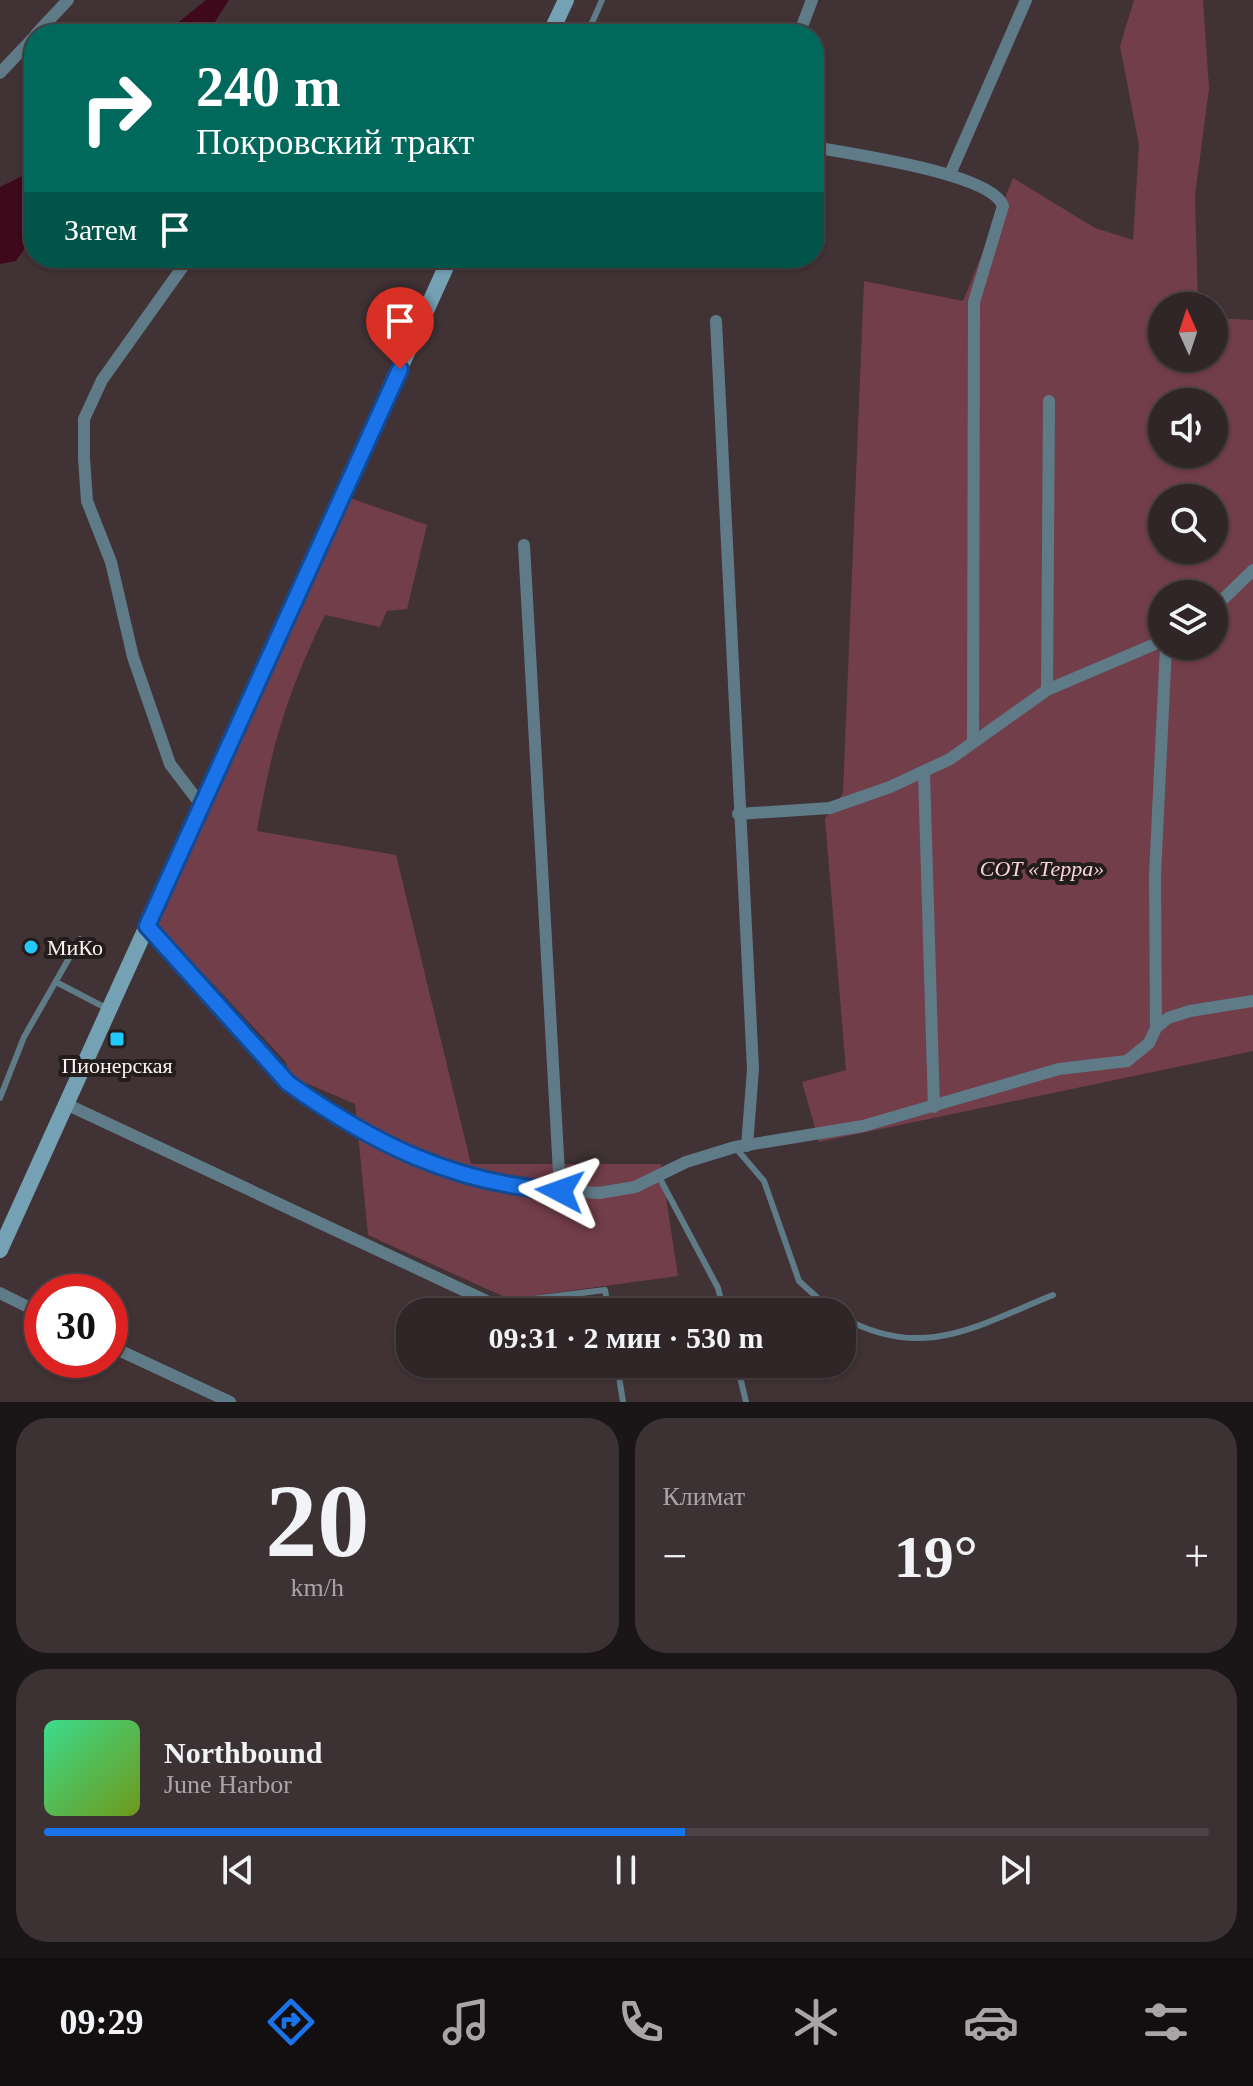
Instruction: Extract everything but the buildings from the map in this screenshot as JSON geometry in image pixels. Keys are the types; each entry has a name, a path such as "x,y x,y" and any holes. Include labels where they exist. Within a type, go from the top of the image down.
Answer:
{"main road":[{"path":"555,24 566,0"},
{"path":"0,1250 445,268"}],"street":[{"path":"45,24 68,0"},
{"path":"803,24 812,0"},
{"path":"950,174 1026,0"},
{"path":"0,73 24,47"},
{"path":"824,149 950,174 994,191 1003,206 974,302 973,742"},
{"path":"182,268 102,380 84,419 84,458 87,501 111,562 133,657 170,764 202,806"},
{"path":"716,321 753,1069 741,1146"},
{"path":"1047,690 1049,401"},
{"path":"524,545 560,1191"},
{"path":"1228,594 1253,570"},
{"path":"738,814 830,808 924,773 1047,690 1148,647"},
{"path":"147,926 288,1083 312,1100 445,1170 507,1187 560,1191 611,1191 635,1187 686,1162 741,1146 863,1126 1059,1069 1127,1061 1149,1043 1156,1028 1155,875 1165,660"},
{"path":"924,773 934,1107"},
{"path":"1156,1028 1180,1013 1253,1001"},
{"path":"66,1104 480,1298"},
{"path":"0,1293 24,1305"},
{"path":"128,1354 230,1402"}],"lane":[{"path":"591,24 602,0"},
{"path":"0,1098 24,1037 80,939"},
{"path":"56,982 109,1009"},
{"path":"741,1146 764,1181 799,1281 818,1298"},
{"path":"658,1175 720,1298"},
{"path":"541,1298 605,1290 606,1298"},
{"path":"856,1325 900,1340 951,1335 1053,1295"},
{"path":"619,1378 623,1402"},
{"path":"740,1378 746,1402"}],"green space":[{"name":"СОТ «Терра»","path":"1134,0 1203,0 1209,88 1195,196 1198,292 1148,292 1148,372 1228,372 1228,319 1253,320 1253,1051 819,1142 802,1082 846,1070 825,819 843,793 864,281 963,301 1013,178 1095,228 1133,240 1139,145 1120,46"},
{"path":"350,498 427,525 407,609 387,611 380,627 325,615 282,720 257,831 396,855 471,1164 661,1164 678,1276 507,1298 368,1235 355,1104 292,1077 285,1061 158,925"}],"shaded area":[{"path":"206,0 229,0 213,24 176,24"},
{"path":"24,175 24,249 16,261 0,264 0,187"}],"place":[{"name":"МиКо","path":"31,947"},
{"name":"Пионерская","path":"117,1039"}],"route":[{"path":"400,369 147,926 288,1083 312,1100 364,1131 445,1170 507,1187 560,1191"}]}
